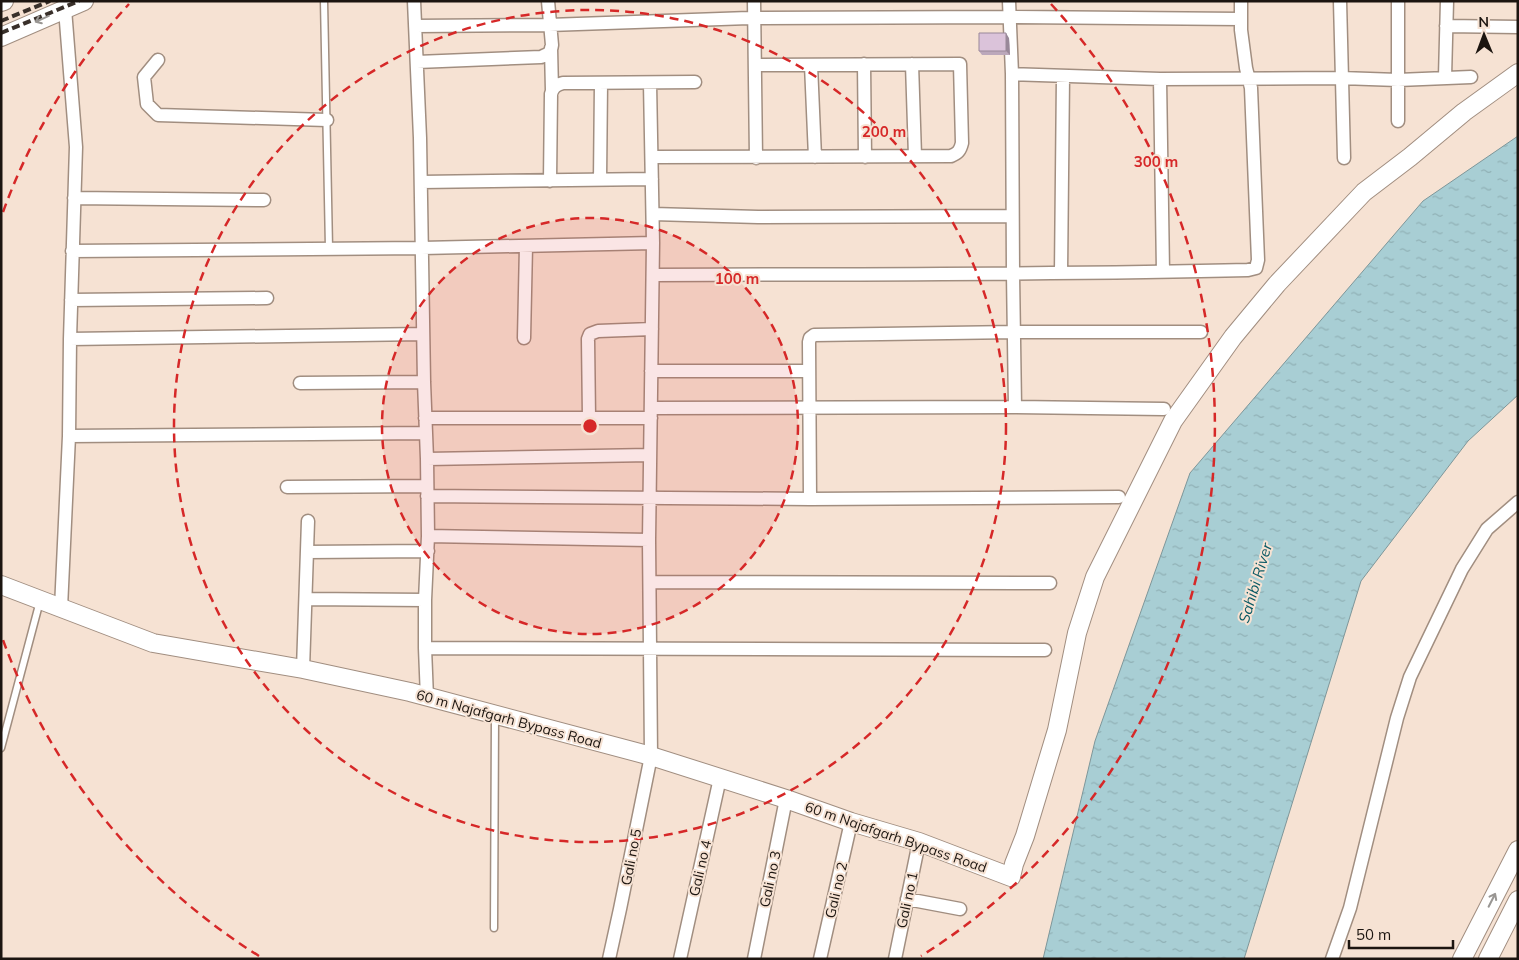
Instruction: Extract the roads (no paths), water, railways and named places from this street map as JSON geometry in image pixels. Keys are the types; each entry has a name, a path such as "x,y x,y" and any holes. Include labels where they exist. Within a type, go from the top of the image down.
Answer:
{"street":[{"path":"1,37 84,1"},
{"path":"414,1 421,182 427,459 428,551 425,600 427,698"},
{"path":"548,1 552,91 550,181"},
{"path":"754,1 756,158"},
{"path":"1009,1 1012,74 1012,216 1016,407"},
{"path":"653,274 1013,274 1248,270 1256,268 1256,194 1250,79 1246,68 1241,30 1241,1"},
{"path":"1340,1 1344,158"},
{"path":"1398,1 1398,121"},
{"path":"1446,78 1447,1"},
{"path":"61,608 69,436 75,136 65,9"},
{"path":"415,26 549,25 754,18 1010,17 1241,19"},
{"path":"1446,26 1518,28"},
{"path":"416,62 542,57 548,55 551,48"},
{"path":"158,60 144,77 147,104 158,115 326,120"},
{"path":"864,64 864,157"},
{"path":"912,64 915,156"},
{"path":"652,157 951,156 957,154 960,149 962,143 960,64 755,65"},
{"path":"811,65 815,157"},
{"name":"60 m Najafgarh Bypass Road","path":"1,585 153,643 303,669 427,698 651,756 851,822 919,842 1011,877 1057,730 1077,633 1095,577 1173,421 1233,337 1277,284 1364,192 1464,112 1518,73"},
{"path":"1012,74 1160,80 1341,78 1398,80 1470,78"},
{"path":"1061,273 1063,76"},
{"path":"1160,80 1163,272"},
{"path":"552,91 557,85 563,83 696,82"},
{"path":"600,180 601,83"},
{"name":"Gali no 5","path":"609,959 651,756 650,455 653,243 650,83"},
{"path":"421,182 652,180"},
{"path":"74,198 264,200"},
{"path":"652,214 758,217 1012,216"},
{"path":"72,251 422,248 653,243"},
{"path":"524,338 526,246"},
{"path":"71,300 267,298"},
{"path":"589,418 588,339 590,334 598,331 652,330"},
{"path":"810,499 808,371 809,342 810,338 814,335 1201,332"},
{"path":"70,339 423,334"},
{"path":"651,371 808,371"},
{"path":"300,383 424,382"},
{"path":"425,418 589,418 651,413 809,406 1164,409"},
{"path":"69,436 426,433"},
{"path":"427,459 650,455"},
{"path":"287,487 650,497 810,499 1119,497"},
{"path":"1332,959 1350,908 1397,718 1410,677 1462,569 1487,529 1518,502"},
{"path":"303,669 308,522"},
{"path":"428,536 650,540"},
{"path":"307,552 428,551"},
{"path":"650,582 1050,582"},
{"path":"306,599 425,600"},
{"path":"425,648 1045,650"},
{"name":"Gali no 4","path":"680,959 720,778"},
{"name":"Gali no 3","path":"754,959 786,799"},
{"name":"Gali no 2","path":"820,959 851,822"},
{"name":"Gali no 1","path":"895,959 919,842"},
{"path":"1462,959 1518,850"},
{"name":"Gali no 1","path":"907,899 960,909"},
{"path":"1488,959 1518,900"}],"lane":[{"path":"324,1 329,248"},
{"path":"1,748 41,600"},
{"path":"494,715 494,928"}],"water":[{"name":"Sahibi River","path":"1518,136 1518,395 1468,441 1361,581 1244,959 1043,959 1095,741 1190,473 1423,201"}],"railway":[{"path":"1,21 50,1"},
{"path":"1,33 79,1"}]}
